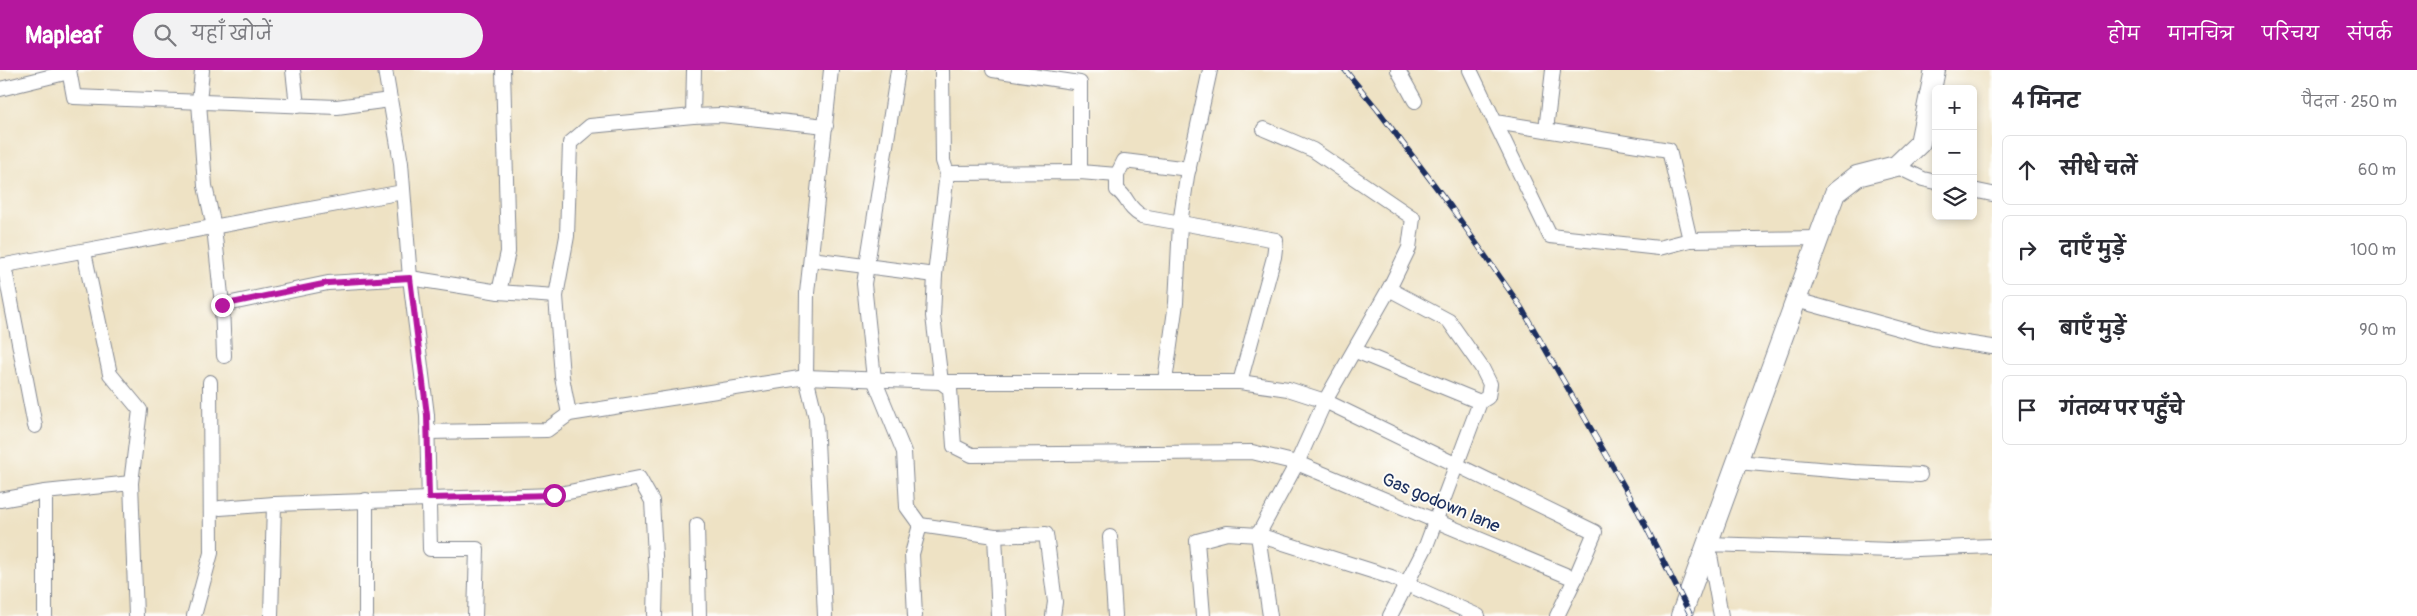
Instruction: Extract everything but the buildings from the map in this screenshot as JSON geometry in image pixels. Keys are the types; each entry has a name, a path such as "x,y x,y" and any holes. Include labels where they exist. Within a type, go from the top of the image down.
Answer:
{"street":[{"path":"202,70 199,102 205,186 214,227 222,305 224,356"},
{"path":"293,70 297,106"},
{"path":"385,70 403,192 410,278 427,432 430,548 477,549 474,616"},
{"path":"499,292 508,252 503,70"},
{"path":"693,116 694,70"},
{"path":"825,616 816,418 806,377 808,293 831,70"},
{"path":"898,70 864,284 874,379 904,452 907,507 920,526 995,536 1046,534 1055,602 1054,616"},
{"path":"942,70 943,161 947,173 935,275 933,316 942,382"},
{"path":"1165,382 1176,303 1180,224 1189,169 1210,70"},
{"path":"1398,70 1415,102"},
{"path":"1470,70 1550,236 1659,248 1690,240 1818,238"},
{"path":"1546,130 1553,70"},
{"path":"1681,616 1835,193 1857,176 1896,166 1920,143 1935,70"},
{"path":"0,89 69,71 74,97 337,107 390,100"},
{"path":"1001,71 1080,83 1080,172"},
{"path":"569,414 562,377 556,296 567,236 570,143 590,126 693,116 721,115 826,126"},
{"path":"1495,122 1668,150 1690,240"},
{"path":"1264,130 1313,150 1413,218 1409,248 1356,351 1325,401 1297,463 1258,536 1270,616"},
{"path":"1189,169 1124,161 1117,174 1117,190 1124,194 1132,210 1142,216 1276,240 1274,257 1240,382"},
{"path":"1896,166 1923,179 1932,181"},
{"path":"947,173 1080,172 1117,174"},
{"path":"1977,191 1992,194"},
{"path":"35,426 2,266 403,192"},
{"path":"84,252 110,374 140,410 131,482 136,616"},
{"path":"811,259 935,275"},
{"path":"222,305 328,283 410,278 499,292 556,296"},
{"path":"1389,289 1449,322 1467,345 1490,384 1488,397 1480,402 1436,522 1390,616"},
{"path":"1796,300 1933,338 1992,347 1992,342"},
{"path":"1356,351 1480,402"},
{"path":"427,432 547,430 569,414 806,377 942,382 1240,382 1288,389 1325,401 1595,532 1557,616"},
{"path":"194,616 211,553 210,382"},
{"name":"Gas godown lane","path":"942,382 950,389 954,446 972,455 1252,452 1297,463 1575,579"},
{"path":"1737,462 1854,472 1920,475"},
{"path":"220,508 366,500 554,495 639,478 652,501 656,574 655,616"},
{"path":"0,500 46,492 131,482"},
{"path":"45,616 46,492"},
{"path":"366,500 366,616"},
{"path":"271,616 274,504"},
{"path":"697,525 699,616"},
{"path":"915,616 912,554 920,526"},
{"path":"1203,616 1198,541 1227,533 1258,536 1391,577 1478,616"},
{"path":"995,536 999,616"},
{"path":"1110,537 1115,616"},
{"path":"1708,544 1892,550 1992,546"},
{"path":"1708,544 1721,616"}],"railway":[{"path":"1345,70 1451,207 1521,307 1636,507 1691,616"}],"route":[{"path":"222,305 328,283 410,278 427,415 429,498 554,495"}]}
